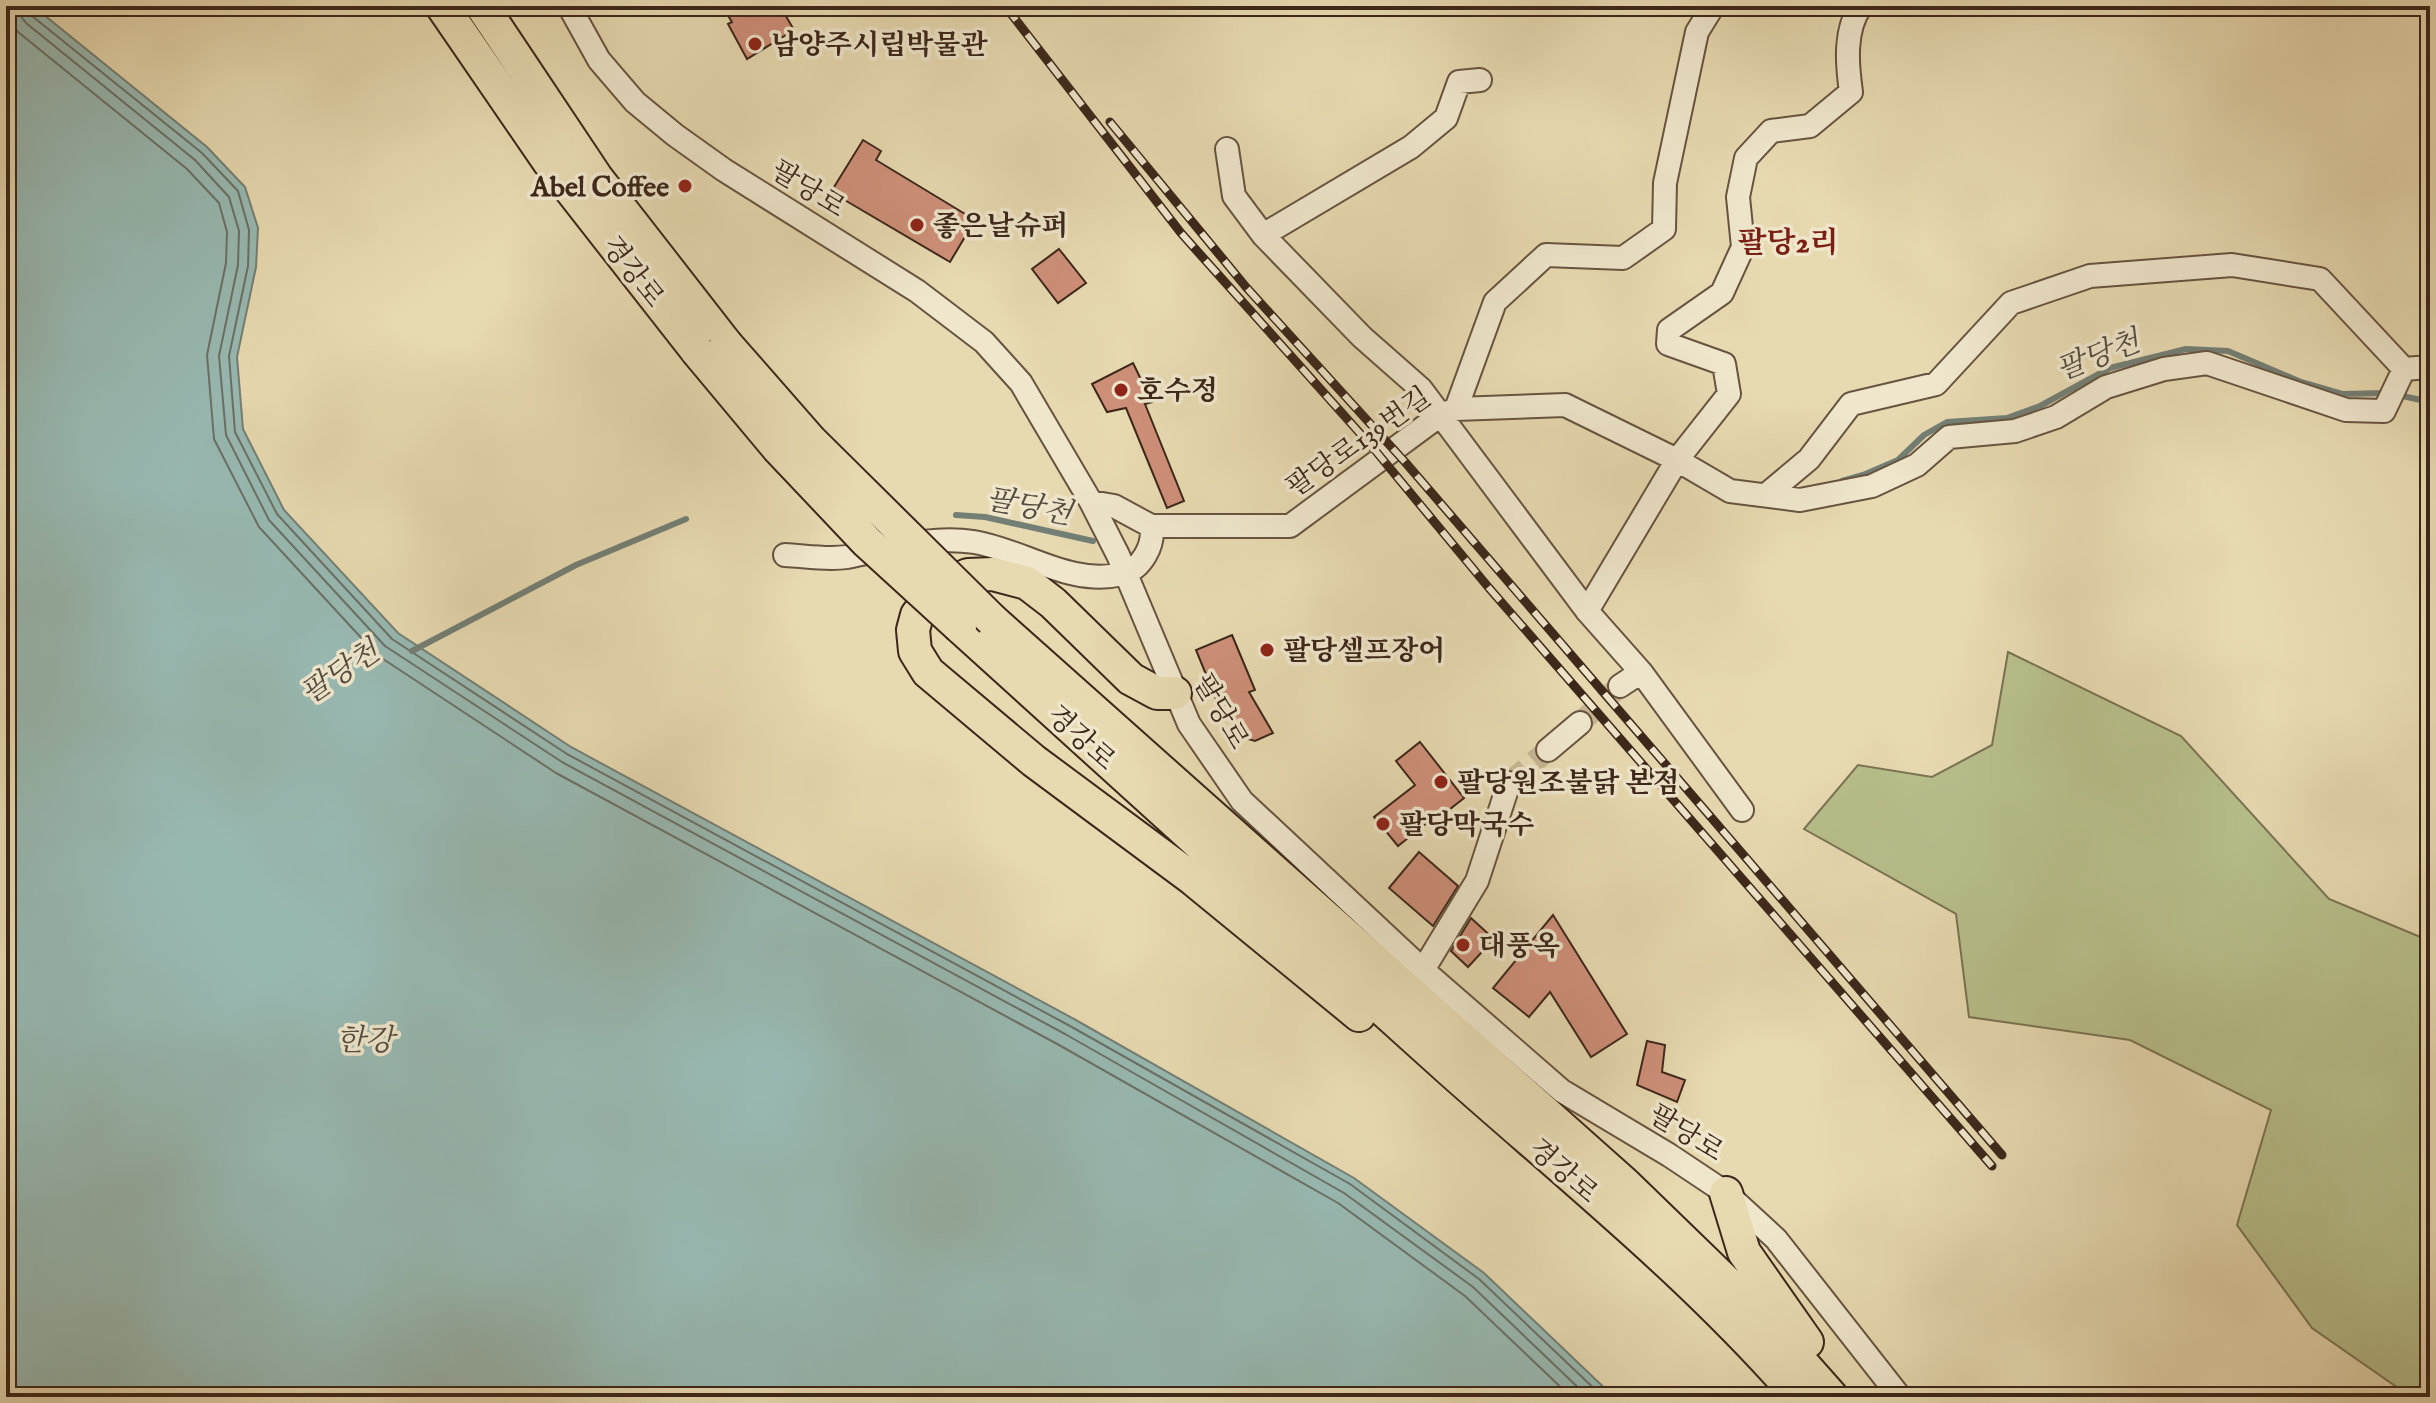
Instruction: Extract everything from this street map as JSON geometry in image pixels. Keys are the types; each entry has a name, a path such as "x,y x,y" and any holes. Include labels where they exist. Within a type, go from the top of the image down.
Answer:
{"highway":[{"name":"경강로","path":"442,6 549,162 712,348 992,620 1625,1184 1754,1309 1832,1397"},
{"name":"경강로","path":"482,6 778,448 807,479 867,542 960,627 1452,1071 1654,1248 1799,1397"},
{"path":"1175,693 1157,693 1131,679 1053,603 1027,583 993,574 968,575 938,588 917,615 913,630 915,651 928,672 952,693 1034,761 1193,879 1368,1022 1452,1071"},
{"path":"1726,1193 1744,1252 1846,1397"}],"street":[{"name":"팔당로","path":"569,6 599,60 635,102 675,135 724,170 917,291 984,342 1021,383 1096,511 1122,564 1189,724 1242,801 1423,970 1562,1091 1726,1193 1776,1239 1900,1397"},
{"name":"팔당로139번길","path":"1151,526 1290,526 1448,412 1495,302 1546,255 1623,258 1664,229 1665,183 1697,32 1713,6"},
{"path":"1587,611 1677,460 1729,394 1724,364 1668,344 1669,330 1722,293 1743,247 1738,197 1746,158 1771,131 1810,126 1851,92 1847,58 1854,15 1861,6"},
{"path":"1263,235 1411,147 1446,118 1459,82 1480,80"},
{"path":"1227,149 1234,196 1263,235 1362,337 1448,412 1587,611 1641,672 1742,810"},
{"path":"1766,495 1809,459 1851,404 1936,384 2011,303 2090,276 2232,265 2320,279 2401,375 2430,367"},
{"name":"팔당로139번길","path":"1448,412 1565,405 1677,460 1730,491 1800,500 1872,486 1917,465 1949,437 2015,431 2056,417 2106,387 2164,369 2207,363 2346,410 2384,411 2401,375"},
{"path":"785,555 843,558 915,543 973,541 1080,575 1143,558 1153,535 1151,526 1114,506 1096,511"},
{"path":"1620,686 1641,672"},
{"path":"1548,750 1580,723"},
{"path":"1423,970 1477,881 1509,783"}],"green space":[{"path":"2008,652 2181,736 2329,899 2430,941 2430,1397 2411,1397 2312,1328 2237,1225 2271,1110 2130,1040 1969,1017 1956,914 1804,829 1858,765 1932,777 1992,745"}],"water":[{"name":"한강","path":"6,6 33,6 207,147 245,187 258,228 256,267 237,357 243,429 284,510 398,633 571,747 1074,1019 1354,1178 1484,1273 1614,1397 6,1397"}],"building":[{"name":"남양주시립박물관","path":"722,6 780,6 794,30 747,59"},
{"path":"863,140 881,151 876,160 975,220 950,262 831,192"},
{"path":"1059,249 1086,283 1058,303 1032,269"},
{"path":"1133,363 1152,402 1145,404 1184,501 1167,508 1126,408 1107,412 1092,384"},
{"path":"1232,635 1255,690 1249,692 1273,733 1255,741 1241,737 1216,699 1196,650"},
{"path":"1420,742 1464,798 1445,813 1443,810 1398,846 1374,817 1415,785 1396,761"},
{"path":"1419,852 1458,886 1433,926 1389,888"},
{"path":"1553,915 1627,1034 1591,1057 1550,992 1529,1017 1493,988"},
{"path":"1471,918 1494,939 1468,967 1451,951"},
{"path":"1647,1041 1665,1045 1662,1072 1685,1080 1677,1102 1637,1085"}],"waterway":[{"name":"팔당천","path":"1842,481 1898,460 1924,435 1947,422 2007,418 2040,406 2110,368 2186,349 2228,351 2301,382 2342,394 2387,393"},
{"name":"팔당천","path":"2398,395 2430,402"},
{"name":"팔당천","path":"956,515 985,517 1093,541"},
{"name":"팔당천","path":"412,651 576,565 686,519"}],"tunnel":[{"path":"1580,723 1620,686"},
{"path":"1509,783 1548,750"}],"railway":[{"path":"1005,6 1181,233 1374,449 1489,588 1992,1166"},
{"path":"1110,122 1246,287 1405,462 2002,1155"}],"place":[{"name":"남양주시립박물관","path":"755,44"},
{"name":"Abel Coffee","path":"685,186"},
{"name":"좋은날슈퍼","path":"917,225"},
{"name":"호수정","path":"1121,390"},
{"name":"팔당셀프장어","path":"1267,650"},
{"name":"팔당원조불닭 본점","path":"1441,782"},
{"name":"팔당막국수","path":"1383,824"},
{"name":"대풍옥","path":"1463,945"}],"district":[{"name":"팔당2리","path":"1788,242"}]}
